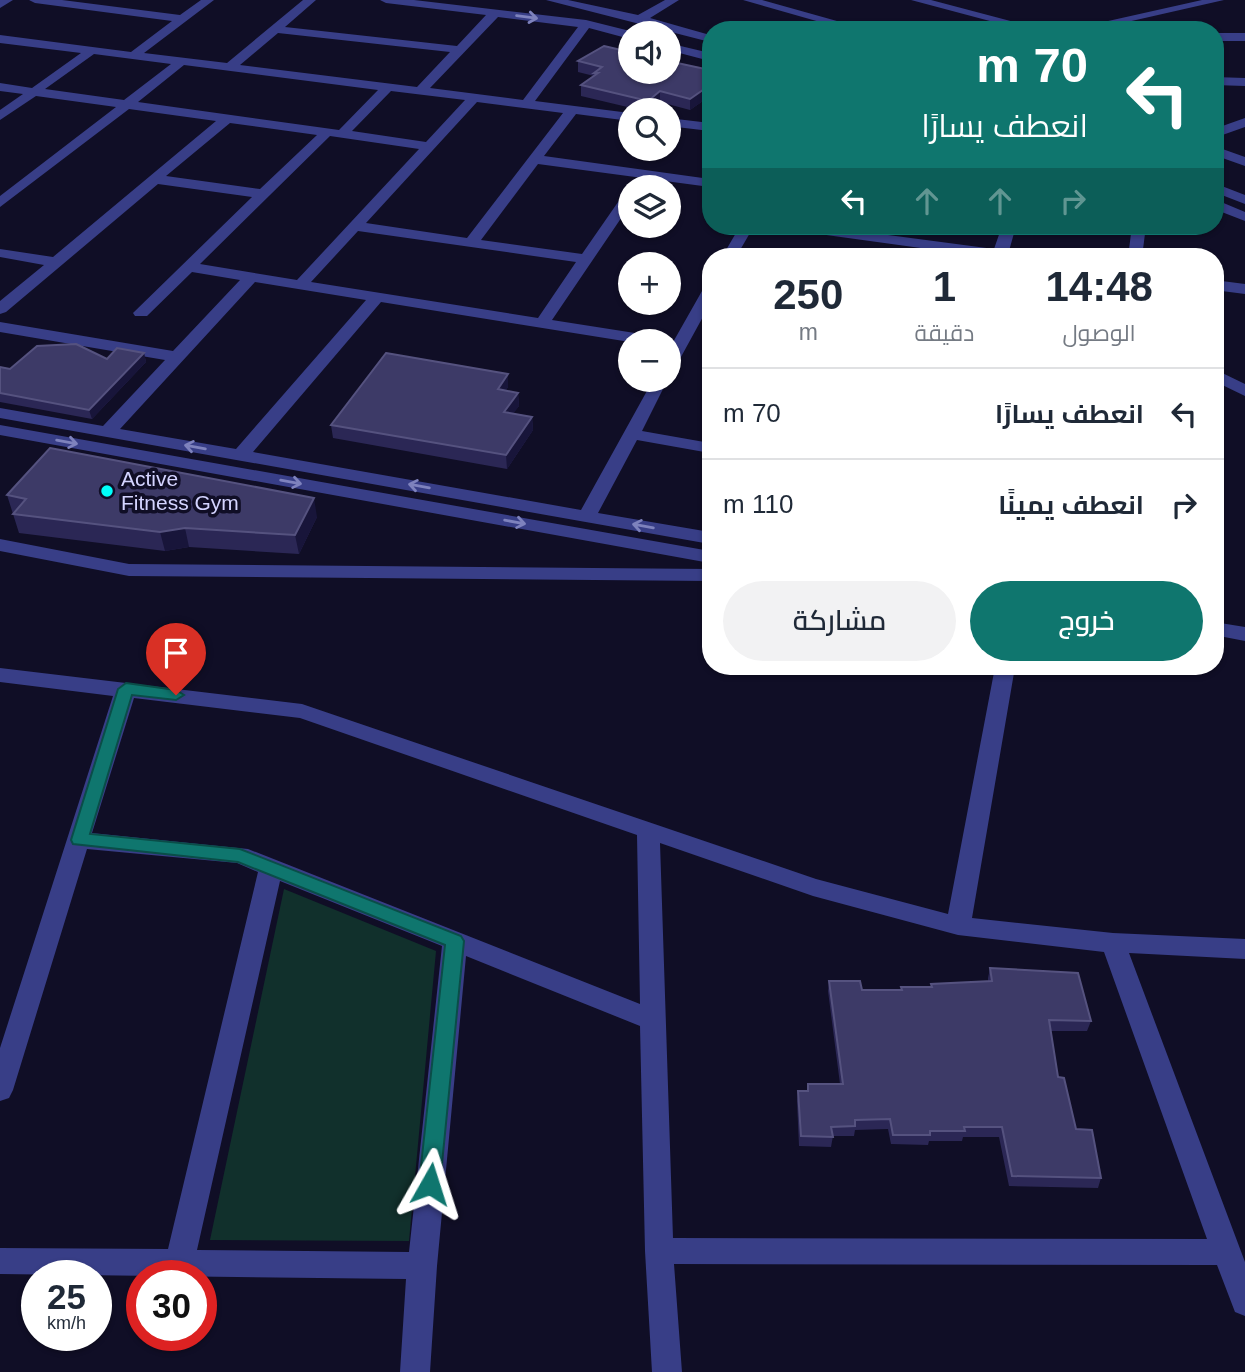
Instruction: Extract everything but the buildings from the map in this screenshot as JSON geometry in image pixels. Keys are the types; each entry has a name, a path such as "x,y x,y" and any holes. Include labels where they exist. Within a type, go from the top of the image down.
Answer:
{"street":[{"path":"0,5 8,0"},
{"path":"35,0 183,19"},
{"path":"133,56 208,0"},
{"path":"229,68 310,0"},
{"path":"386,0 586,24 618,32"},
{"path":"552,0 640,19 702,37"},
{"path":"640,19 673,0"},
{"path":"749,0 829,21"},
{"path":"781,8 793,0"},
{"path":"917,0 1002,21"},
{"path":"941,6 976,0"},
{"path":"1117,21 1218,0"},
{"path":"420,91 495,13"},
{"path":"526,104 586,24"},
{"path":"276,29 460,50"},
{"path":"1224,37 1245,37"},
{"path":"0,40 618,116"},
{"path":"681,49 702,55"},
{"path":"0,116 91,51"},
{"path":"0,203 7,192 181,62"},
{"path":"1224,81 1245,82"},
{"path":"141,313 263,194 388,87"},
{"path":"0,88 429,146"},
{"path":"300,285 474,98"},
{"path":"471,243 572,110"},
{"path":"0,309 226,119"},
{"path":"1224,130 1245,122"},
{"path":"681,123 702,126"},
{"path":"1224,154 1245,162"},
{"path":"534,159 644,175"},
{"path":"155,179 263,194"},
{"path":"681,179 702,182"},
{"path":"1224,191 1245,200"},
{"path":"1224,208 1245,217"},
{"path":"542,323 618,212"},
{"path":"355,226 586,259"},
{"path":"891,235 932,248"},
{"path":"0,253 56,262"},
{"path":"188,267 618,335"},
{"path":"107,432 251,277"},
{"path":"1224,286 1245,289"},
{"path":"241,455 377,297"},
{"path":"681,334 702,303"},
{"path":"0,327 177,357"},
{"path":"1224,379 1245,391"},
{"path":"587,516 654,392"},
{"path":"0,413 702,537"},
{"path":"630,434 702,447"},
{"path":"5,436 702,557"},
{"path":"0,545 129,570 702,575"},
{"path":"1224,630 1245,634"},
{"path":"0,675 302,711 813,887 958,926 1113,943 1245,949"},
{"path":"958,926 1004,675"},
{"path":"0,1087 126,689"},
{"path":"648,831 659,1251 667,1372"},
{"path":"80,840 240,855 653,1020"},
{"path":"180,1260 271,867"},
{"path":"415,1372 422,1266 455,941"},
{"path":"1113,943 1245,1302"},
{"path":"659,1251 1227,1252"},
{"path":"0,1261 126,1262"},
{"path":"217,1263 422,1266"}],"green space":[{"path":"284,889 436,951 409,1241 210,1240"}],"place":[{"name":"Active Fitness Gym","path":"107,491"}],"route":[{"path":"176,695 126,689 80,840 240,855 455,941 430,1184"}]}
